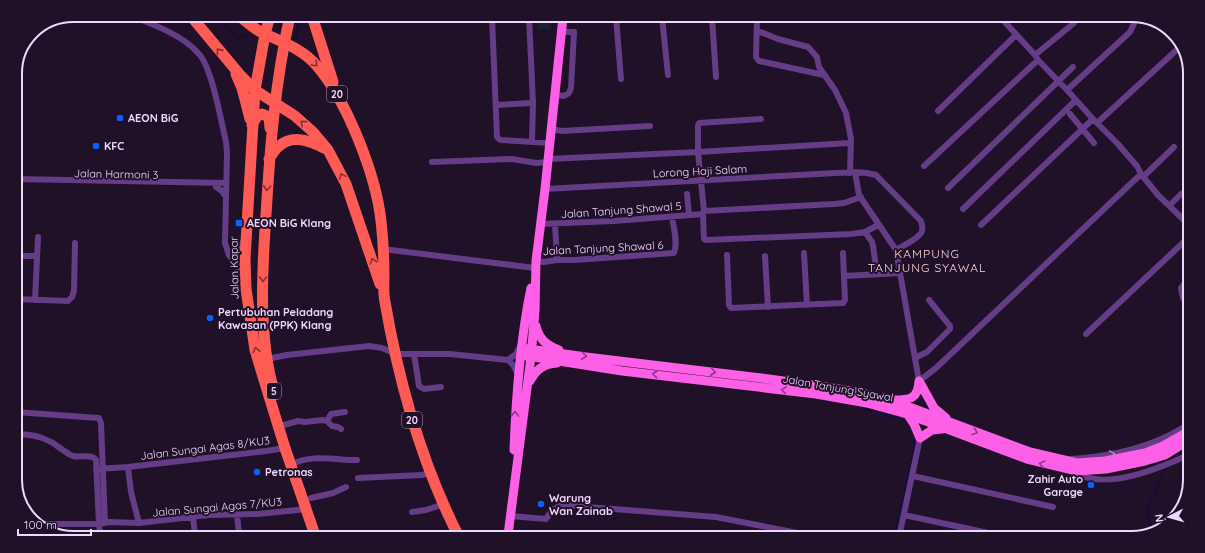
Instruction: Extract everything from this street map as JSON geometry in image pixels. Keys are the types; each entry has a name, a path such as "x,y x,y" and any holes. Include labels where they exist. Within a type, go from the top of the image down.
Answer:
{"highway":[{"name":"20","path":"195,22 233,68 255,90 295,116 313,132 328,150 346,184 384,298 415,430 430,473 454,531"},
{"name":"20","path":"247,22 265,34 284,42 305,54 316,64 337,95 357,138 374,185 380,219 383,249 384,298"},
{"name":"Jalan Kapar","path":"268,22 255,90 245,281 255,350 274,415 285,448 320,531"},
{"name":"Jalan Kapar","path":"289,22 274,102 269,158 263,251 265,339 267,360 274,390 284,425 298,462 309,503 314,531"},
{"path":"314,22 337,95"},
{"path":"233,68 242,88 247,114 252,125"},
{"path":"252,125 257,116 262,114 265,115 268,117 270,122 271,135"},
{"path":"269,158 278,146 291,140 305,140 328,150"},
{"path":"359,221 366,228 371,228 376,225 380,219"}],"main road":[{"path":"511,512 518,377 536,265 563,22"},
{"path":"509,531 532,353 536,265"},
{"path":"535,311 538,334 544,342 568,358"},
{"name":"Jalan Tanjung Syawal","path":"522,352 824,386 866,394 912,408 948,426 1027,459 1060,464 1077,471 1145,453 1163,446 1183,435"},
{"path":"527,387 536,371 543,366 568,358"},
{"name":"Jalan Tanjung Syawal","path":"568,358 622,371 816,394 867,403 948,426"},
{"path":"886,400 912,398 917,393 919,381"},
{"path":"907,414 914,424 920,438 932,430 948,426 934,408 919,381"},
{"name":"Jalan Tanjung Syawal","path":"1094,466 1123,467 1145,462 1165,455 1183,444"}],"street":[{"path":"146,22 168,31 194,49 204,60 210,76 226,142 227,173 225,242 229,255 240,270 245,281"},
{"path":"492,22 497,137 499,139 550,143"},
{"path":"529,22 533,103 532,141"},
{"path":"616,22 621,79"},
{"path":"663,22 668,75"},
{"path":"712,22 716,77"},
{"path":"757,22 756,57 759,62 824,75"},
{"path":"1005,22 1036,58 1137,166 1142,175 1158,195 1183,219"},
{"path":"1067,90 1130,32 1134,22"},
{"path":"924,166 1074,23"},
{"path":"758,31 778,39 808,47 817,57 819,67 834,90 846,113 851,132 850,143 852,173 861,197 878,225 896,250 919,381 936,368 1142,175 1174,147"},
{"path":"555,95 564,96 569,93 571,88 574,32 562,32"},
{"path":"938,111 1016,35"},
{"path":"981,225 1082,129 1095,121 1177,49"},
{"path":"948,188 1073,67"},
{"path":"964,209 1076,100"},
{"path":"496,105 533,103"},
{"path":"1070,114 1094,143"},
{"path":"761,119 699,123 698,152 704,237 706,240 865,232 878,225"},
{"path":"552,129 562,131 650,126"},
{"path":"432,162 512,159 536,162 850,143"},
{"path":"226,198 216,185 227,173"},
{"name":"Lorong Haji Salam","path":"545,189 868,173 876,175 921,221 923,227 922,232 917,237 896,250"},
{"name":"Jalan Harmoni 3","path":"22,181 226,185"},
{"path":"687,194 689,215"},
{"path":"1170,205 1181,194"},
{"name":"Jalan Tanjung Shawal 5","path":"541,224 672,218 703,213 844,203 861,197"},
{"name":"Jalan Tanjung Shawal 6","path":"383,249 536,265 557,260 671,254 675,251 672,218"},
{"path":"556,224 557,260"},
{"path":"229,255 234,254 240,249 247,228"},
{"path":"865,232 872,242 877,274"},
{"path":"35,300 38,237"},
{"path":"22,299 68,301 72,297 74,291 75,243"},
{"path":"1086,334 1183,245"},
{"path":"804,253 807,305"},
{"path":"727,255 730,307 768,307 844,302 843,253"},
{"path":"22,256 37,256"},
{"path":"765,256 768,307"},
{"path":"844,276 900,273"},
{"path":"1183,285 1181,288 1183,298"},
{"path":"915,358 927,352 950,329 950,326 929,300"},
{"path":"267,360 287,355 369,346 382,348 396,354 450,354 508,360 519,350 525,329"},
{"path":"414,354 419,386 424,389 441,387"},
{"path":"508,360 513,365 518,377"},
{"path":"22,412 99,418 101,423 99,469 102,524 101,531"},
{"path":"327,421 331,414 345,412"},
{"path":"284,425 298,421 327,421 332,426 341,429"},
{"path":"1060,464 1094,456 1137,449 1170,436 1183,428"},
{"path":"22,435 48,440 61,450 76,457 92,456 95,458 99,469"},
{"path":"900,531 920,438"},
{"name":"Jalan Sungai Agas 8/KU3","path":"99,469 128,467 285,448"},
{"path":"1060,464 1090,478 1105,479 1121,478 1141,474 1183,457"},
{"path":"298,462 307,458 357,460"},
{"path":"128,467 131,492 139,523"},
{"path":"358,478 422,475 430,473"},
{"path":"913,476 1053,507"},
{"name":"Jalan Sungai Agas 7/KU3","path":"47,524 139,523 208,516 258,514 309,503 346,487"},
{"path":"412,512 426,510 444,504"},
{"path":"511,512 546,519 552,510 562,505 716,517 787,531"},
{"path":"237,515 239,531"},
{"path":"904,515 976,531"},
{"path":"193,518 195,531"}],"shaded area":[{"path":"538,22 549,22 550,29 538,29"}],"waterway":[{"path":"221,22 239,38 247,34"},
{"path":"296,38 300,22"},
{"path":"857,407 907,422"},
{"path":"895,531 913,454 915,437"},
{"path":"1150,528 1147,511 1162,475"}],"place":[{"name":"AEON BiG","path":"120,118"},
{"name":"KFC","path":"96,146"},
{"name":"AEON BiG Klang","path":"239,223"},
{"name":"Pertubuhan Peladang Kawasan (PPK) Klang","path":"210,318"},
{"name":"Petronas","path":"257,472"},
{"name":"Zahir Auto Garage","path":"1091,485"},
{"name":"Warung Wan Zainab","path":"541,504"}],"district":[{"name":"KAMPUNG TANJUNG SYAWAL","path":"927,261"}]}
